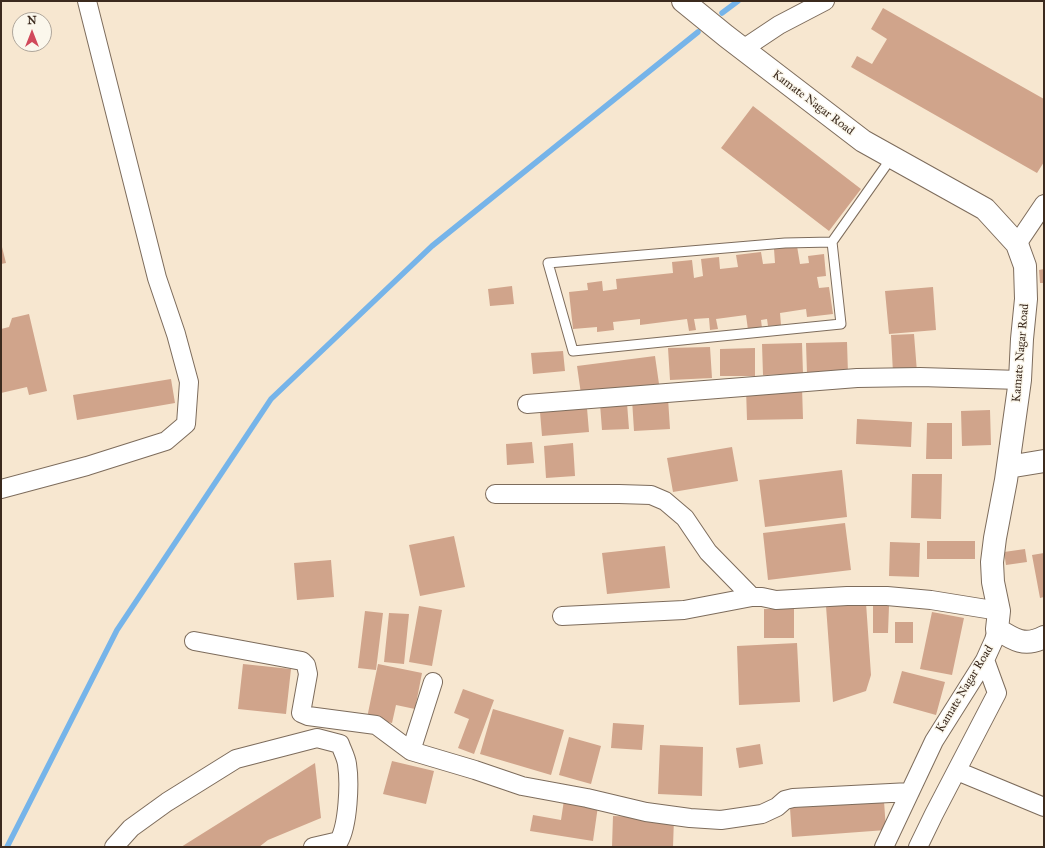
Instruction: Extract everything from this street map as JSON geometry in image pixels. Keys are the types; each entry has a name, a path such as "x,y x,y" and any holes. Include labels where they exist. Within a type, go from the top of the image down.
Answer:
{"street":[{"path":"1,489 87,466 166,441 186,424 189,382 176,334 157,278 87,1"},
{"name":"Kamate Nagar Road","path":"683,1 863,141 985,209 1017,244 1025,266 1026,299 1020,380 1008,467 992,562 998,620 994,640 985,660 934,741 884,847"},
{"path":"743,49 779,25 826,1"},
{"path":"1017,244 1044,204"},
{"path":"527,404 857,378 920,377 1020,380"},
{"path":"1008,467 1044,461"},
{"path":"495,494 651,495 665,501 685,518 708,552 752,597"},
{"path":"562,616 684,610 752,597 762,597 776,600 847,596 887,596 931,600 998,620 1014,640 1034,642 1044,637"},
{"path":"194,641 302,661 306,665 308,674 301,713 308,716 376,725 411,751 522,786 587,798 646,812 690,818 721,820 762,814 777,807 785,800 793,798 910,792"},
{"path":"918,847 997,693 985,660"},
{"path":"411,751 433,682"},
{"path":"114,847 131,828 167,802 236,759 317,738 340,744 347,763 349,788 343,834 339,841 313,847"},
{"path":"957,771 1044,807"}],"lane":[{"path":"832,242 785,243 548,263 573,351 841,324 832,242 892,157"}],"building":[{"path":"883,8 1044,99 1044,162 1037,173 851,67 857,56 872,64 887,39 871,29"},
{"path":"753,106 861,189 829,231 721,148"},
{"path":"1,243 6,263 1,264"},
{"path":"797,246 800,264 809,263 808,256 824,254 826,276 817,277 819,288 829,287 833,314 807,317 806,309 780,313 781,325 768,326 767,319 761,320 762,328 748,330 746,315 716,319 718,329 710,330 709,318 694,319 696,330 689,331 687,319 640,325 640,319 613,322 614,330 597,332 597,327 573,329 569,292 588,290 587,283 602,281 603,291 617,289 616,279 673,273 672,262 692,260 694,278 703,276 701,259 719,257 720,269 738,267 736,255 761,252 763,264 775,263 774,249"},
{"path":"1044,269 1044,283 1040,283 1039,270"},
{"path":"512,286 514,304 490,306 488,289"},
{"path":"933,287 936,330 889,334 885,291"},
{"path":"29,314 47,391 29,395 27,387 1,393 1,329 9,327 12,318"},
{"path":"914,334 917,372 893,373 891,335"},
{"path":"847,342 848,374 807,374 806,343"},
{"path":"802,343 803,374 763,375 762,344"},
{"path":"710,347 712,378 670,380 668,348"},
{"path":"755,348 755,376 720,376 720,349"},
{"path":"563,351 565,371 533,374 531,353"},
{"path":"655,356 659,384 581,394 577,366"},
{"path":"171,379 175,403 77,420 73,395"},
{"path":"802,387 803,419 747,420 746,388"},
{"path":"668,398 670,429 634,431 632,399"},
{"path":"627,403 629,429 602,430 600,404"},
{"path":"587,408 589,432 542,436 540,412"},
{"path":"990,410 991,445 962,446 961,411"},
{"path":"857,419 912,422 911,447 856,444"},
{"path":"927,423 952,423 952,459 926,459"},
{"path":"532,442 534,463 507,465 506,444"},
{"path":"573,443 575,476 546,478 544,446"},
{"path":"732,447 738,481 673,492 667,458"},
{"path":"842,470 847,517 765,527 759,480"},
{"path":"912,474 942,474 941,519 911,518"},
{"path":"845,523 851,570 768,580 763,533"},
{"path":"454,536 465,587 420,596 409,545"},
{"path":"927,541 975,541 975,559 927,559"},
{"path":"890,542 920,543 919,577 889,576"},
{"path":"665,546 670,588 607,594 602,553"},
{"path":"1025,549 1027,562 1006,565 1004,552"},
{"path":"1044,553 1044,597 1040,598 1032,555"},
{"path":"331,560 334,597 297,600 294,563"},
{"path":"866,603 871,675 866,691 833,702 826,606"},
{"path":"419,606 442,610 432,666 409,662"},
{"path":"873,606 889,606 888,633 873,633"},
{"path":"764,609 794,609 794,638 764,638"},
{"path":"365,611 383,613 376,670 358,668"},
{"path":"932,612 964,618 952,675 920,669"},
{"path":"389,613 409,614 404,664 384,662"},
{"path":"895,622 913,622 913,643 895,643"},
{"path":"797,643 800,702 739,705 737,646"},
{"path":"243,664 291,669 286,714 238,709"},
{"path":"378,664 422,673 415,709 396,705 392,723 367,718"},
{"path":"902,671 945,682 936,715 893,703"},
{"path":"463,689 494,700 474,754 458,748 469,719 454,713"},
{"path":"493,709 564,730 551,775 480,754"},
{"path":"613,723 644,725 642,750 611,748"},
{"path":"569,737 601,746 591,784 559,775"},
{"path":"760,744 763,764 739,768 736,748"},
{"path":"660,745 703,747 702,796 658,794"},
{"path":"392,761 434,771 426,804 383,794"},
{"path":"315,763 321,818 268,840 259,847 181,847"},
{"path":"564,800 598,806 593,841 530,831 533,815 561,820"},
{"path":"884,801 886,830 792,837 790,808"},
{"path":"613,816 674,818 673,847 612,847"}],"waterway":[{"path":"722,13 738,1"},
{"path":"7,847 117,630 271,399 432,246 698,32"}]}
